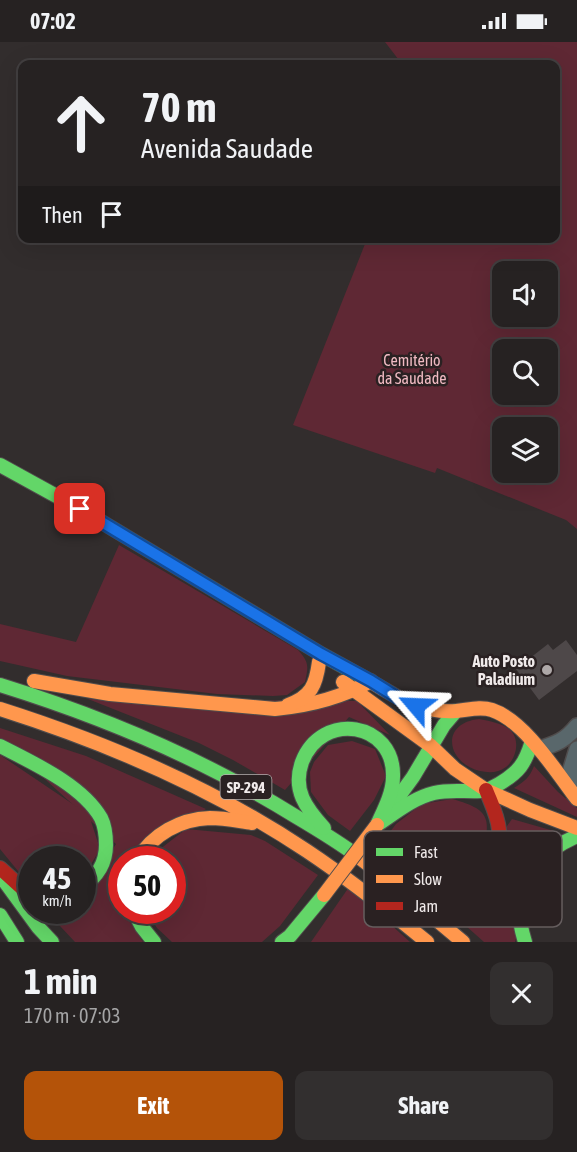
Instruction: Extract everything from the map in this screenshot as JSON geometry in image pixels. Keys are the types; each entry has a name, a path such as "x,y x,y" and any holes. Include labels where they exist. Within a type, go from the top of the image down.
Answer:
{"main road":[{"path":"0,465 80,509 403,701 432,710 491,709 509,718 521,728 576,798"},
{"path":"278,628 355,691 431,746 455,769 486,790 577,828"},
{"path":"275,709 296,703 313,688 320,662"},
{"path":"0,675 110,694 275,709 298,708 314,704 355,691 371,681"},
{"name":"SP-294","path":"0,685 70,708 156,741 258,794 337,841 364,861"},
{"path":"376,707 407,748 413,777"},
{"name":"SP-294","path":"0,709 118,751 215,796 277,831 364,891"},
{"path":"372,831 413,777 444,725 456,711"},
{"path":"337,841 313,816 304,802 299,787 298,772 304,756 313,742 328,732 342,729 358,730 374,736 386,748 393,765 393,782 377,825"},
{"path":"377,825 423,797 438,792 486,790 511,778 521,769 535,745"},
{"path":"0,746 59,779 85,800 101,819 107,835 106,856 96,875"},
{"path":"486,790 500,831"},
{"path":"145,846 156,836 174,826 194,820 212,818 251,823 277,831"},
{"path":"562,841 577,836"},
{"path":"282,942 290,936 324,895 364,842"},
{"path":"0,868 18,883"},
{"path":"0,875 38,927 52,942"},
{"path":"302,942 324,895"},
{"path":"0,915 17,942"},
{"path":"139,924 154,942"},
{"name":"SP-294","path":"409,927 425,942"},
{"name":"SP-294","path":"446,927 464,942"},
{"path":"522,927 525,942"}],"street":[{"path":"535,745 552,745 567,738 577,726"},
{"path":"576,798 571,780 571,769 577,749"}],"green space":[{"name":"Cemitério da Saudade","path":"385,42 577,42 577,529 566,520 437,468 435,473 293,425 365,243 560,243 560,60 399,60"},
{"path":"119,545 298,650 305,658 307,665 305,682 287,695 217,694 67,676 0,661 0,624 76,642"},
{"path":"88,699 357,701 390,735 349,717 285,790 199,743"},
{"path":"479,719 503,726 513,734 516,744 515,754 509,764 500,770 487,772 469,767 454,752 453,735 458,728 466,722"},
{"path":"0,728 86,756 206,809 148,846 115,846 116,844 0,738"},
{"path":"352,741 375,749 386,776 374,800 350,831 328,815 311,792 310,772 314,762 328,745"},
{"path":"0,755 89,815 100,849 96,856 96,846 18,846 18,871 0,849"},
{"path":"534,766 558,792 577,808 577,817 514,788 526,779"},
{"path":"452,799 466,803 482,813 486,819 487,831 391,831 396,824 422,804"},
{"path":"512,819 554,831 504,831"},
{"path":"186,829 251,835 265,841 318,875 280,926 262,942 172,942 154,924 186,924 186,846 164,846"},
{"path":"108,857 108,924 131,924 143,942 75,942 58,924 96,924 96,876"},
{"path":"349,887 364,901 364,927 393,927 410,942 311,942"},
{"path":"467,927 519,927 515,942 484,942"}],"building":[{"name":"Auto Posto Paladium","path":"566,640 577,655 577,671 539,700 516,669 548,644 553,650"}],"traffic: fast":[{"path":"0,465 80,509 370,681"},
{"path":"0,685 114,725 188,758 260,795 360,858"},
{"path":"389,810 413,777 444,725 456,711"},
{"path":"324,828 302,798 299,772 312,745 325,735 340,729 356,729 370,734 382,744 390,758 393,777 391,789 377,825"},
{"path":"377,825 404,806 426,795 446,791 484,791 493,788 520,767 532,741"},
{"path":"0,746 56,776 93,806 101,818 106,838 106,852 96,874"},
{"path":"562,844 577,836"},
{"path":"3,879 38,927 52,942"},
{"path":"282,942 290,936 324,895"},
{"path":"0,915 17,942"},
{"path":"140,924 154,942"},
{"path":"521,927 525,942"}],"traffic: slow":[{"path":"288,705 302,698 311,689 319,662"},
{"path":"34,681 110,694 275,709 324,700 371,681"},
{"path":"370,681 411,704 432,710 456,711 483,708 504,716 539,748 577,799"},
{"path":"343,682 431,746 455,769 486,790 577,828"},
{"path":"0,709 119,752 197,787 271,828 364,892"},
{"path":"148,846 168,830 188,821 215,818 252,823"},
{"path":"372,831 377,825"},
{"path":"324,895 364,842"},
{"path":"360,858 364,861"},
{"path":"408,927 427,942"},
{"path":"445,927 463,942"}],"traffic: jam":[{"path":"486,790 499,831"},
{"path":"0,868 18,884"}],"place":[{"name":"Auto Posto Paladium","path":"547,670"}],"route":[{"path":"80,509 321,654 403,701 416,706"}]}
